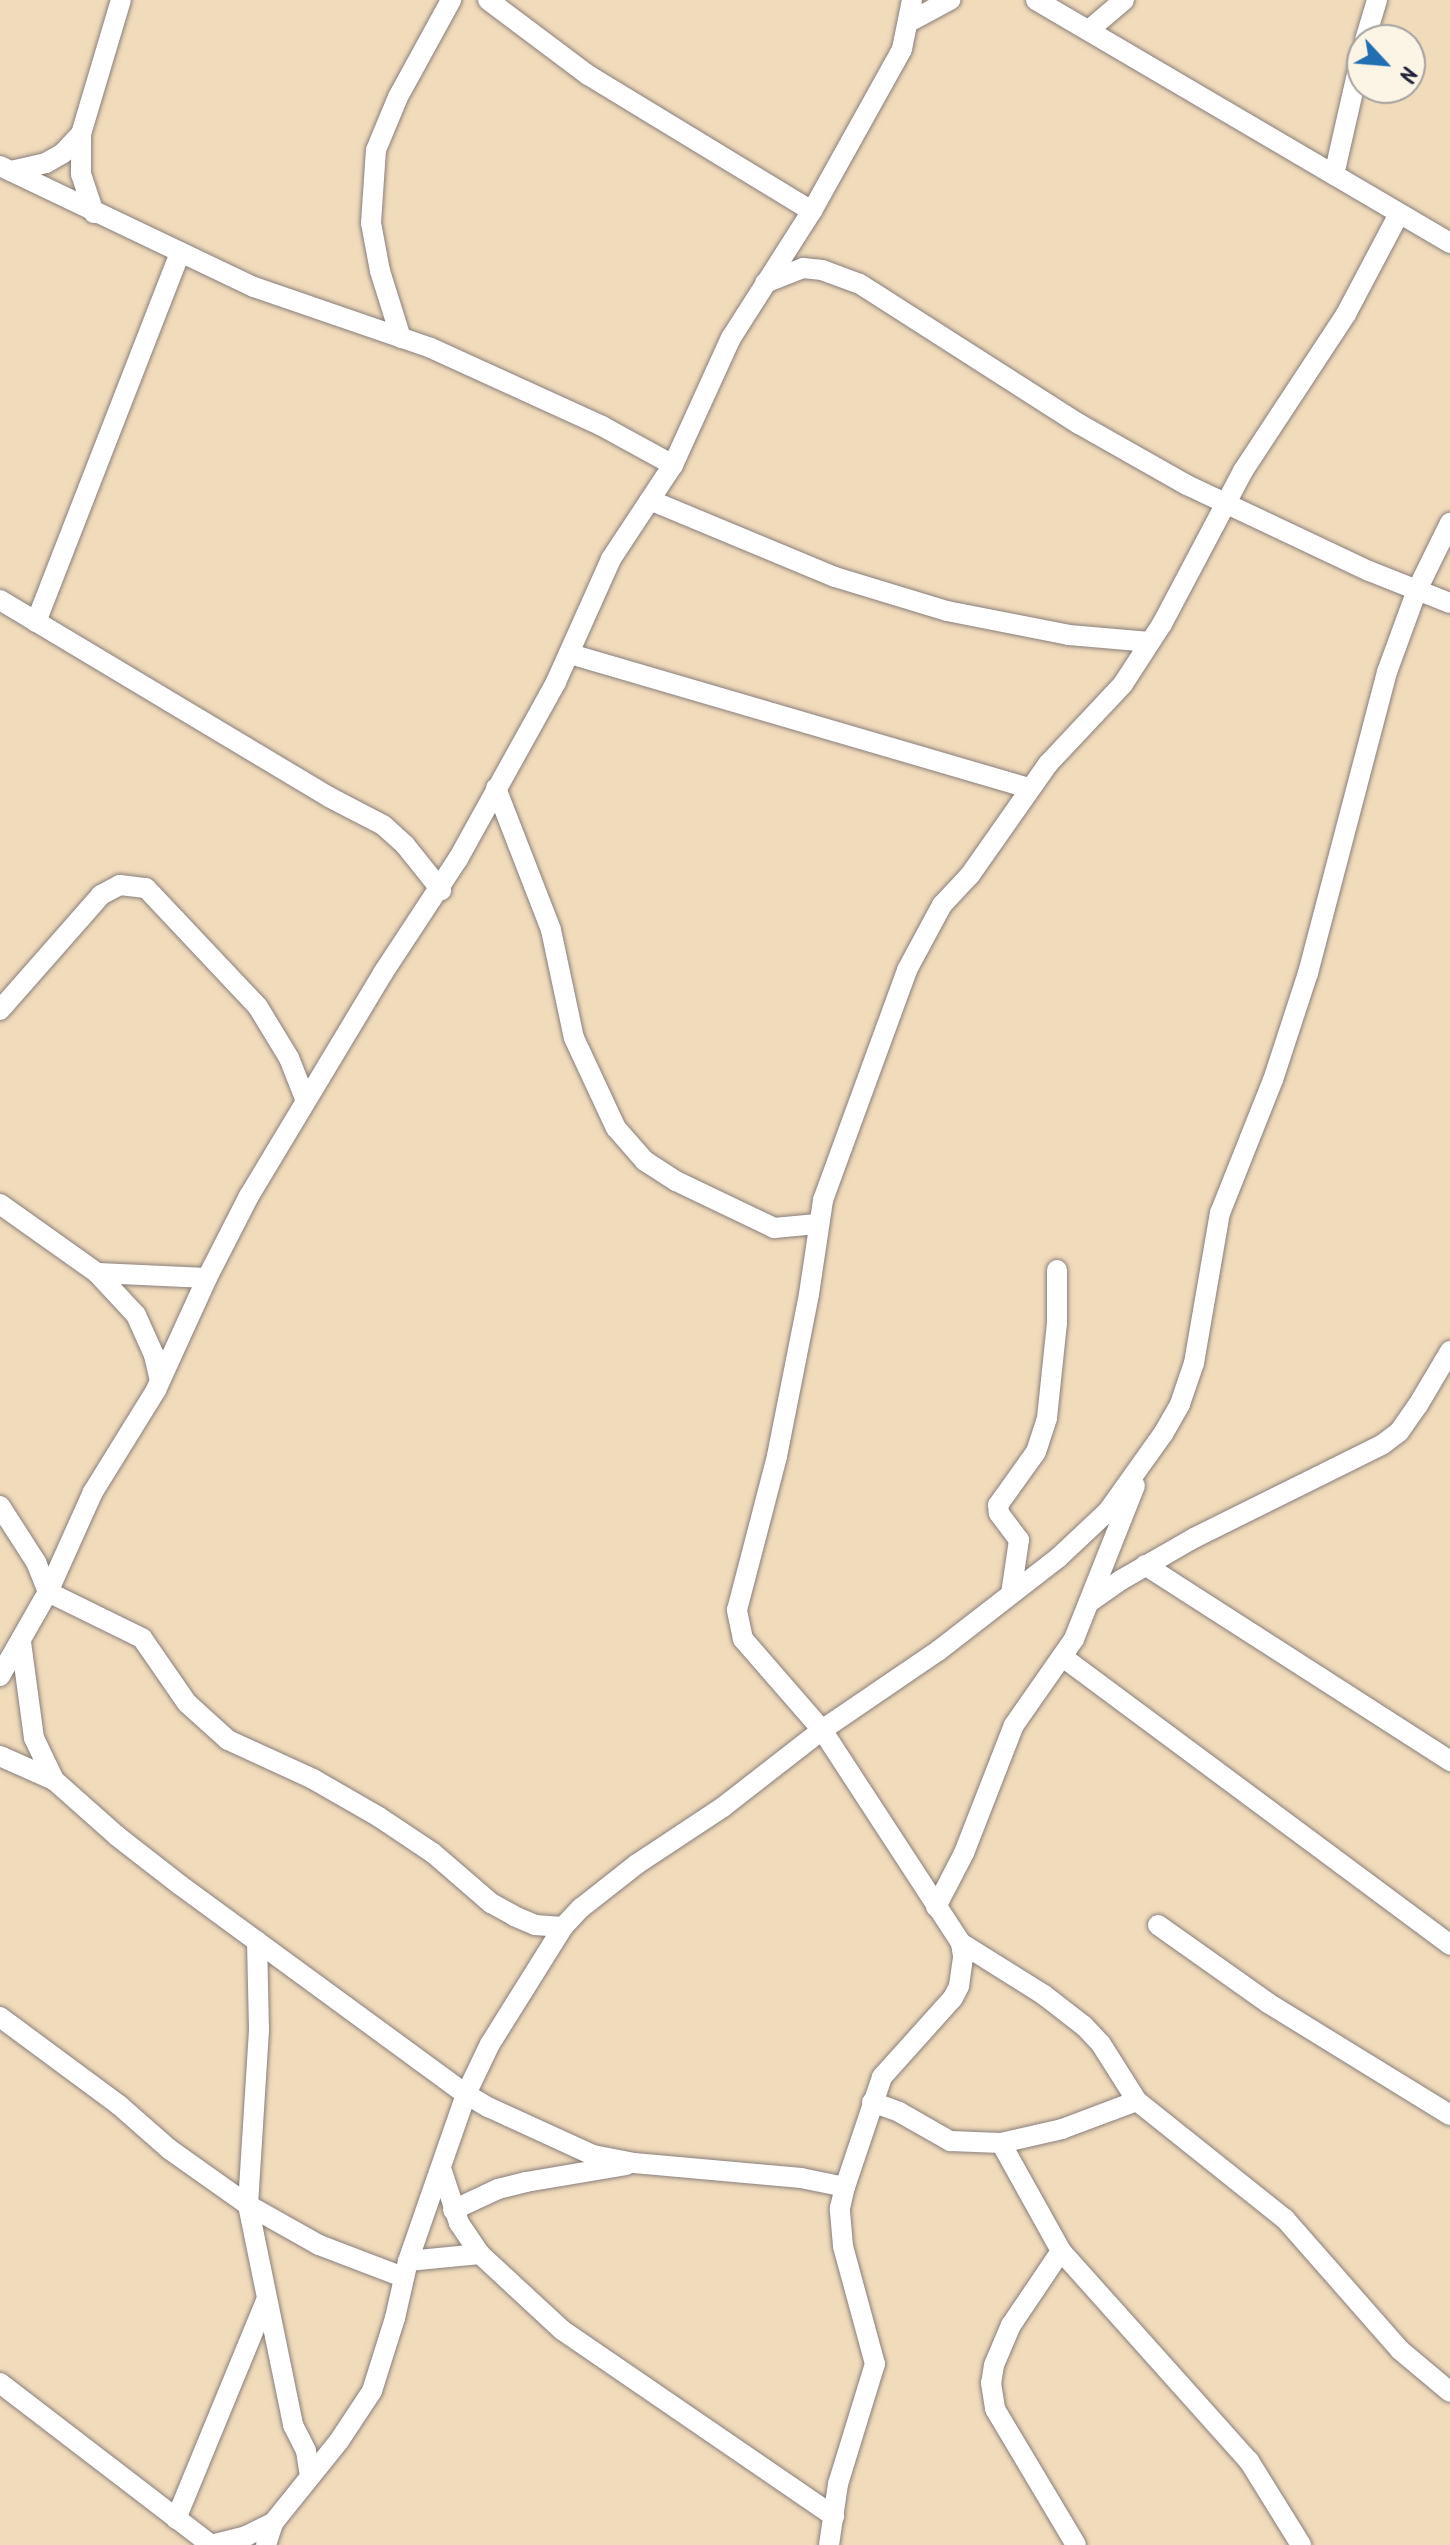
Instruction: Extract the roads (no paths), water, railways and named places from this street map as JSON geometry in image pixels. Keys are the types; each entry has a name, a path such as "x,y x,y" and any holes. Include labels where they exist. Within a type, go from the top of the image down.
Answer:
{"street":[{"path":"94,213 81,174 81,134 121,0"},
{"path":"401,338 380,271 371,223 376,150 398,97 451,0"},
{"path":"488,0 588,75 812,211"},
{"path":"0,1676 48,1592 93,1492 160,1380 249,1196 383,973 441,890 570,654 611,559 673,465 718,361 812,211 902,49 912,0"},
{"path":"909,22 950,0"},
{"path":"1036,0 1450,243"},
{"path":"1089,30 1124,0"},
{"path":"1370,24 1377,0"},
{"path":"1334,175 1350,104"},
{"path":"5,168 46,163 63,153 81,134"},
{"path":"5,168 254,287 431,348 602,426 673,465"},
{"path":"1399,214 1346,314 1255,452 1150,642 1115,693 1029,788 970,875 942,905 922,938 887,1018 817,1224 809,1294 777,1456 737,1610 743,1639 822,1730 961,1943 1044,1995 1084,2026 1101,2044 1137,2101 1285,2219 1400,2350 1450,2392"},
{"path":"36,622 180,252"},
{"path":"765,283 803,268 822,270 860,284 1079,424 1226,503 1450,603"},
{"path":"650,500 835,577 947,611 1069,635 1150,642"},
{"path":"266,2545 273,2523 339,2441 372,2391 405,2269 442,2171 466,2094 490,2044 563,1927 581,1908 637,1864 723,1807 822,1730 938,1651 1087,1534 1145,1460 1180,1404 1199,1339 1220,1213 1291,1028 1371,724 1417,590 1450,523"},
{"path":"0,600 329,797 383,825 405,845 441,890"},
{"path":"570,654 1029,788"},
{"path":"496,788 551,930 574,1038 616,1128 645,1161 676,1181 774,1228 817,1224"},
{"path":"0,1010 101,895 120,885 146,888 258,1007 289,1058 306,1101"},
{"path":"0,1204 98,1273 136,1315 154,1355 160,1380"},
{"path":"1011,1594 1019,1540 999,1513 998,1505 1036,1452 1047,1418 1057,1323 1057,1270"},
{"path":"98,1273 207,1278"},
{"path":"1090,1602 1145,1565 1383,1444 1399,1432 1450,1351"},
{"path":"936,1907 964,1853 1014,1725 1064,1658 1090,1602 1145,1460"},
{"path":"0,1506 36,1562 48,1592 142,1638 187,1703 228,1740 313,1779 379,1817 433,1853 491,1903 514,1916 535,1925 563,1927"},
{"path":"1145,1565 1450,1761"},
{"path":"21,1642 34,1738 54,1780"},
{"path":"1064,1658 1450,1945"},
{"path":"0,1756 54,1780 117,1836 466,2094 593,2155 634,2163 801,2178 845,2187"},
{"path":"1158,1925 1268,2003 1450,2115"},
{"path":"257,1941 259,2030 248,2205 266,2301 282,2358 293,2425 306,2451 310,2475"},
{"path":"829,2545 838,2484 875,2364 843,2246 840,2208 882,2077 953,1998 963,1972 961,1943"},
{"path":"0,2017 119,2105 169,2149 248,2205 319,2245 405,2269 462,2253 480,2254"},
{"path":"872,2102 899,2112 950,2141 1001,2143 1062,2129 1137,2101"},
{"path":"1001,2143 1061,2251 1249,2461 1301,2545"},
{"path":"453,2210 498,2189 634,2163"},
{"path":"442,2171 453,2210 480,2254 562,2330 834,2516"},
{"path":"1061,2251 1011,2325 994,2365 991,2383 995,2409 1004,2429 1076,2545"},
{"path":"176,2519 266,2301"},
{"path":"0,2383 211,2545 246,2536 273,2523"}]}
